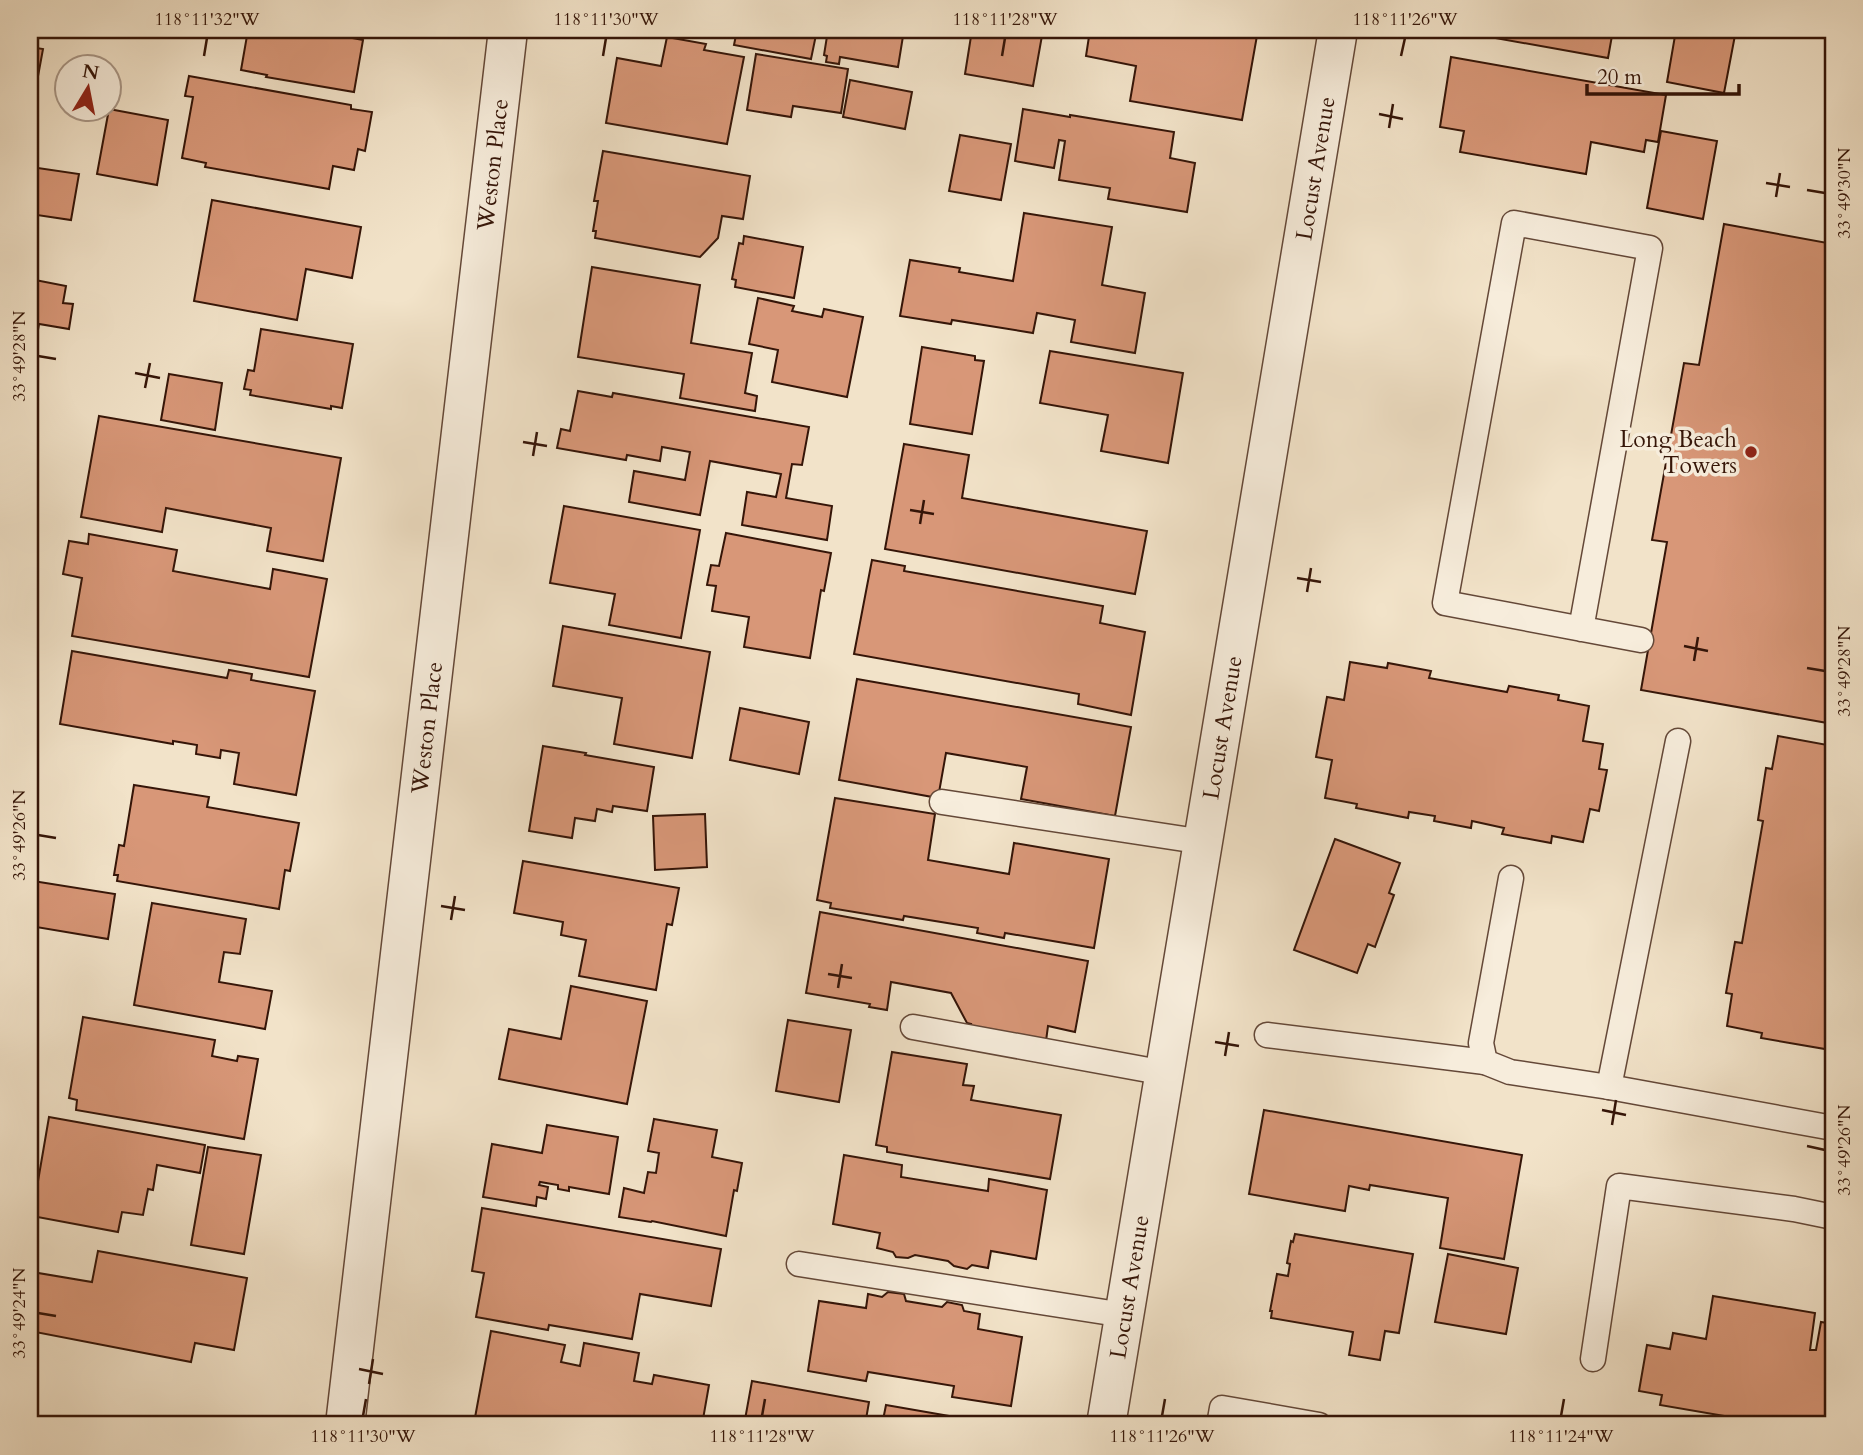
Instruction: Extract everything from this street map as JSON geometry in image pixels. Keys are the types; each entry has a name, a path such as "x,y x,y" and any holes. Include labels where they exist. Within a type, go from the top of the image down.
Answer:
{"street":[{"name":"Weston Place","path":"345,1425 508,30"},
{"name":"Locust Avenue","path":"1106,1425 1339,30"}],"lane":[{"path":"1581,629 1650,248 1514,222 1445,603 1581,629 1641,640"},
{"path":"1609,1087 1678,741"},
{"path":"942,802 1204,842"},
{"path":"1485,1062 1481,1043 1511,878"},
{"path":"913,1027 1165,1073"},
{"path":"1267,1035 1485,1062 1510,1072 1609,1087 1833,1128"},
{"path":"1593,1359 1619,1186 1794,1209 1833,1217"},
{"path":"799,1264 1124,1315"},
{"path":"1219,1425 1222,1408 1319,1425"}],"building":[{"path":"248,30 336,30 336,35 363,40 354,92 241,70"},
{"path":"737,30 817,30 811,59 734,45"},
{"path":"828,30 904,30 898,67 840,57 839,64 826,62 827,56 824,55"},
{"path":"972,30 1043,30 1033,86 965,74"},
{"path":"1090,30 1258,30 1242,120 1130,101 1136,66 1086,56"},
{"path":"1486,30 1613,30 1608,58 1484,36"},
{"path":"1676,30 1736,30 1724,93 1667,82"},
{"path":"667,37 706,44 704,50 744,57 727,144 606,123 617,58 661,66"},
{"path":"30,47 43,49 34,98 30,98"},
{"path":"756,54 848,69 841,113 793,106 791,117 747,110"},
{"path":"1451,57 1666,95 1658,142 1646,140 1644,152 1591,142 1586,174 1460,152 1464,131 1440,127"},
{"path":"189,76 351,105 351,109 372,112 365,151 358,149 354,170 333,166 329,189 205,167 206,163 182,158 193,97 185,96"},
{"path":"850,80 912,92 905,129 843,117"},
{"path":"1023,109 1174,132 1170,158 1195,163 1187,212 1108,199 1110,188 1059,180 1065,141 1059,140 1054,168 1015,161"},
{"path":"122,111 168,120 157,185 97,174 107,122 122,122"},
{"path":"1661,131 1717,141 1703,219 1647,208"},
{"path":"960,135 1011,144 1001,200 949,191"},
{"path":"603,151 750,176 743,219 722,216 718,238 700,257 595,238 596,231 593,231 598,201 594,201"},
{"path":"31,167 79,174 71,220 30,214"},
{"path":"212,200 361,227 352,278 306,269 297,320 194,301"},
{"path":"1024,213 1112,227 1102,285 1145,293 1135,353 1071,342 1075,320 1037,313 1033,333 952,320 951,324 900,316 910,260 960,268 959,272 1013,281"},
{"name":"Long Beach Towers","path":"1724,224 1833,244 1833,724 1641,690 1667,542 1652,540 1684,363 1699,365"},
{"path":"744,236 803,247 794,298 735,287 736,280 732,279 739,243 743,244"},
{"path":"592,267 700,285 691,343 752,353 745,393 757,396 755,411 680,398 684,374 578,357"},
{"path":"30,279 66,286 63,303 73,304 69,329 39,324 30,376"},
{"path":"758,298 794,306 792,311 822,317 824,309 863,317 847,397 772,382 778,350 749,344"},
{"path":"261,329 353,344 342,408 331,406 331,409 250,395 251,390 244,389 248,370 254,371"},
{"path":"922,347 975,356 975,360 984,361 972,434 910,424"},
{"path":"1050,351 1183,373 1168,463 1101,451 1108,415 1040,403"},
{"path":"169,374 222,383 215,430 161,420"},
{"path":"578,391 612,397 613,393 809,427 802,465 792,464 786,498 832,506 827,540 742,525 747,492 776,497 781,474 710,461 700,515 629,502 634,471 685,480 690,452 662,447 660,461 627,455 626,460 557,448 561,429 570,431"},
{"path":"99,416 341,458 323,561 267,551 271,528 166,508 162,532 81,517"},
{"path":"904,444 969,455 962,498 1147,531 1135,594 885,549"},
{"path":"564,506 700,530 681,638 609,625 615,594 550,583"},
{"path":"726,533 831,553 824,591 821,590 810,658 744,647 749,617 712,611 716,586 707,585 711,565 719,566"},
{"path":"89,534 177,550 173,571 270,589 273,569 327,579 309,677 72,636 82,578 63,574 69,541 88,544"},
{"path":"872,560 905,566 904,571 1103,606 1100,623 1145,632 1131,715 1078,704 1079,694 854,654"},
{"path":"563,626 710,652 692,758 614,744 622,698 553,686"},
{"path":"72,651 227,678 229,670 252,674 251,680 315,691 296,795 234,784 239,753 221,750 220,758 196,754 197,745 173,741 173,744 60,724"},
{"path":"1350,662 1387,668 1388,663 1431,671 1429,678 1507,692 1509,686 1559,695 1558,700 1589,706 1583,741 1603,744 1599,769 1607,770 1599,811 1590,809 1583,842 1552,836 1551,843 1502,834 1504,828 1472,821 1471,828 1434,821 1435,816 1409,812 1408,818 1356,808 1357,804 1325,798 1332,760 1316,757 1327,697 1344,700"},
{"path":"857,679 1131,727 1115,816 1021,799 1027,767 946,753 938,798 839,780"},
{"path":"740,708 809,722 799,774 730,760"},
{"path":"1778,736 1833,746 1833,1045 1826,1044 1825,1049 1761,1038 1762,1033 1727,1026 1732,994 1726,993 1735,942 1742,943 1763,821 1758,820 1766,768 1772,769"},
{"path":"543,746 654,767 647,811 613,806 612,812 597,809 595,821 575,818 572,838 529,831"},
{"path":"134,785 209,797 207,807 299,823 290,871 285,870 279,909 117,881 118,875 114,875 119,845 124,846"},
{"path":"835,798 935,814 928,860 1009,874 1014,843 1109,859 1094,948 1005,933 1004,938 977,933 978,928 904,916 903,920 830,908 831,903 817,900"},
{"path":"705,814 707,867 655,870 653,816"},
{"path":"1335,839 1400,863 1389,893 1394,895 1375,947 1368,944 1357,973 1294,950"},
{"path":"523,861 679,888 672,925 667,924 656,990 579,976 586,940 561,935 563,922 514,913"},
{"path":"33,881 115,894 108,939 30,926"},
{"path":"152,903 246,919 240,954 224,952 219,982 272,991 265,1029 134,1005"},
{"path":"820,912 1088,961 1075,1032 1048,1026 1046,1041 970,1027 971,1024 967,1023 951,993 891,982 887,1010 869,1007 870,1004 806,993"},
{"path":"571,986 647,1001 627,1104 499,1079 509,1029 561,1039"},
{"path":"83,1017 215,1040 212,1056 237,1061 238,1056 258,1059 244,1139 76,1110 77,1100 69,1098"},
{"path":"788,1020 851,1030 839,1102 776,1091"},
{"path":"892,1052 967,1064 963,1085 974,1086 971,1100 1061,1115 1050,1179 887,1152 887,1147 876,1145"},
{"path":"1264,1110 1522,1155 1504,1259 1440,1248 1448,1198 1370,1185 1369,1190 1349,1186 1345,1211 1249,1194"},
{"path":"49,1117 205,1145 200,1173 157,1165 153,1190 148,1189 143,1215 122,1212 118,1232 32,1216"},
{"path":"654,1119 717,1130 712,1157 742,1163 726,1236 619,1217 624,1188 644,1193 648,1172 656,1173 659,1153 648,1151"},
{"path":"547,1125 618,1137 609,1194 569,1187 569,1191 558,1189 558,1185 540,1182 539,1185 548,1187 546,1199 537,1197 536,1206 483,1197 492,1144 542,1153"},
{"path":"208,1147 261,1155 244,1254 191,1245"},
{"path":"844,1155 902,1165 901,1177 988,1191 989,1179 1047,1190 1036,1259 991,1251 988,1268 972,1265 967,1269 954,1266 948,1261 915,1255 908,1258 896,1257 893,1252 877,1248 880,1233 833,1224"},
{"path":"482,1208 721,1249 711,1306 640,1294 632,1339 549,1325 548,1330 476,1317 484,1273 472,1271"},
{"path":"1295,1234 1413,1254 1399,1333 1385,1331 1380,1360 1349,1355 1353,1332 1271,1318 1277,1274 1288,1276 1290,1264 1287,1263"},
{"path":"98,1251 247,1278 234,1350 195,1343 191,1362 30,1331 38,1273 92,1282"},
{"path":"1448,1254 1518,1268 1506,1334 1435,1322"},
{"path":"888,1292 904,1294 906,1301 942,1307 947,1302 962,1305 964,1311 980,1314 978,1329 1022,1337 1011,1406 952,1397 954,1386 868,1372 866,1381 808,1371 819,1301 866,1308 868,1294 882,1297"},
{"path":"1713,1296 1815,1313 1810,1350 1816,1350 1821,1322 1833,1324 1833,1425 1777,1425 1660,1405 1662,1395 1639,1391 1647,1345 1670,1349 1673,1333 1706,1339"},
{"path":"491,1331 565,1345 561,1362 580,1366 584,1343 639,1353 634,1381 652,1384 654,1375 709,1385 702,1425 542,1425 521,1421 520,1425 474,1423"},
{"path":"752,1381 869,1402 865,1425 744,1425"},
{"path":"886,1405 1001,1425 882,1425"},
{"path":"1660,1417 1704,1425 1658,1425"}],"place":[{"name":"Long Beach Towers","path":"1751,452"}]}
